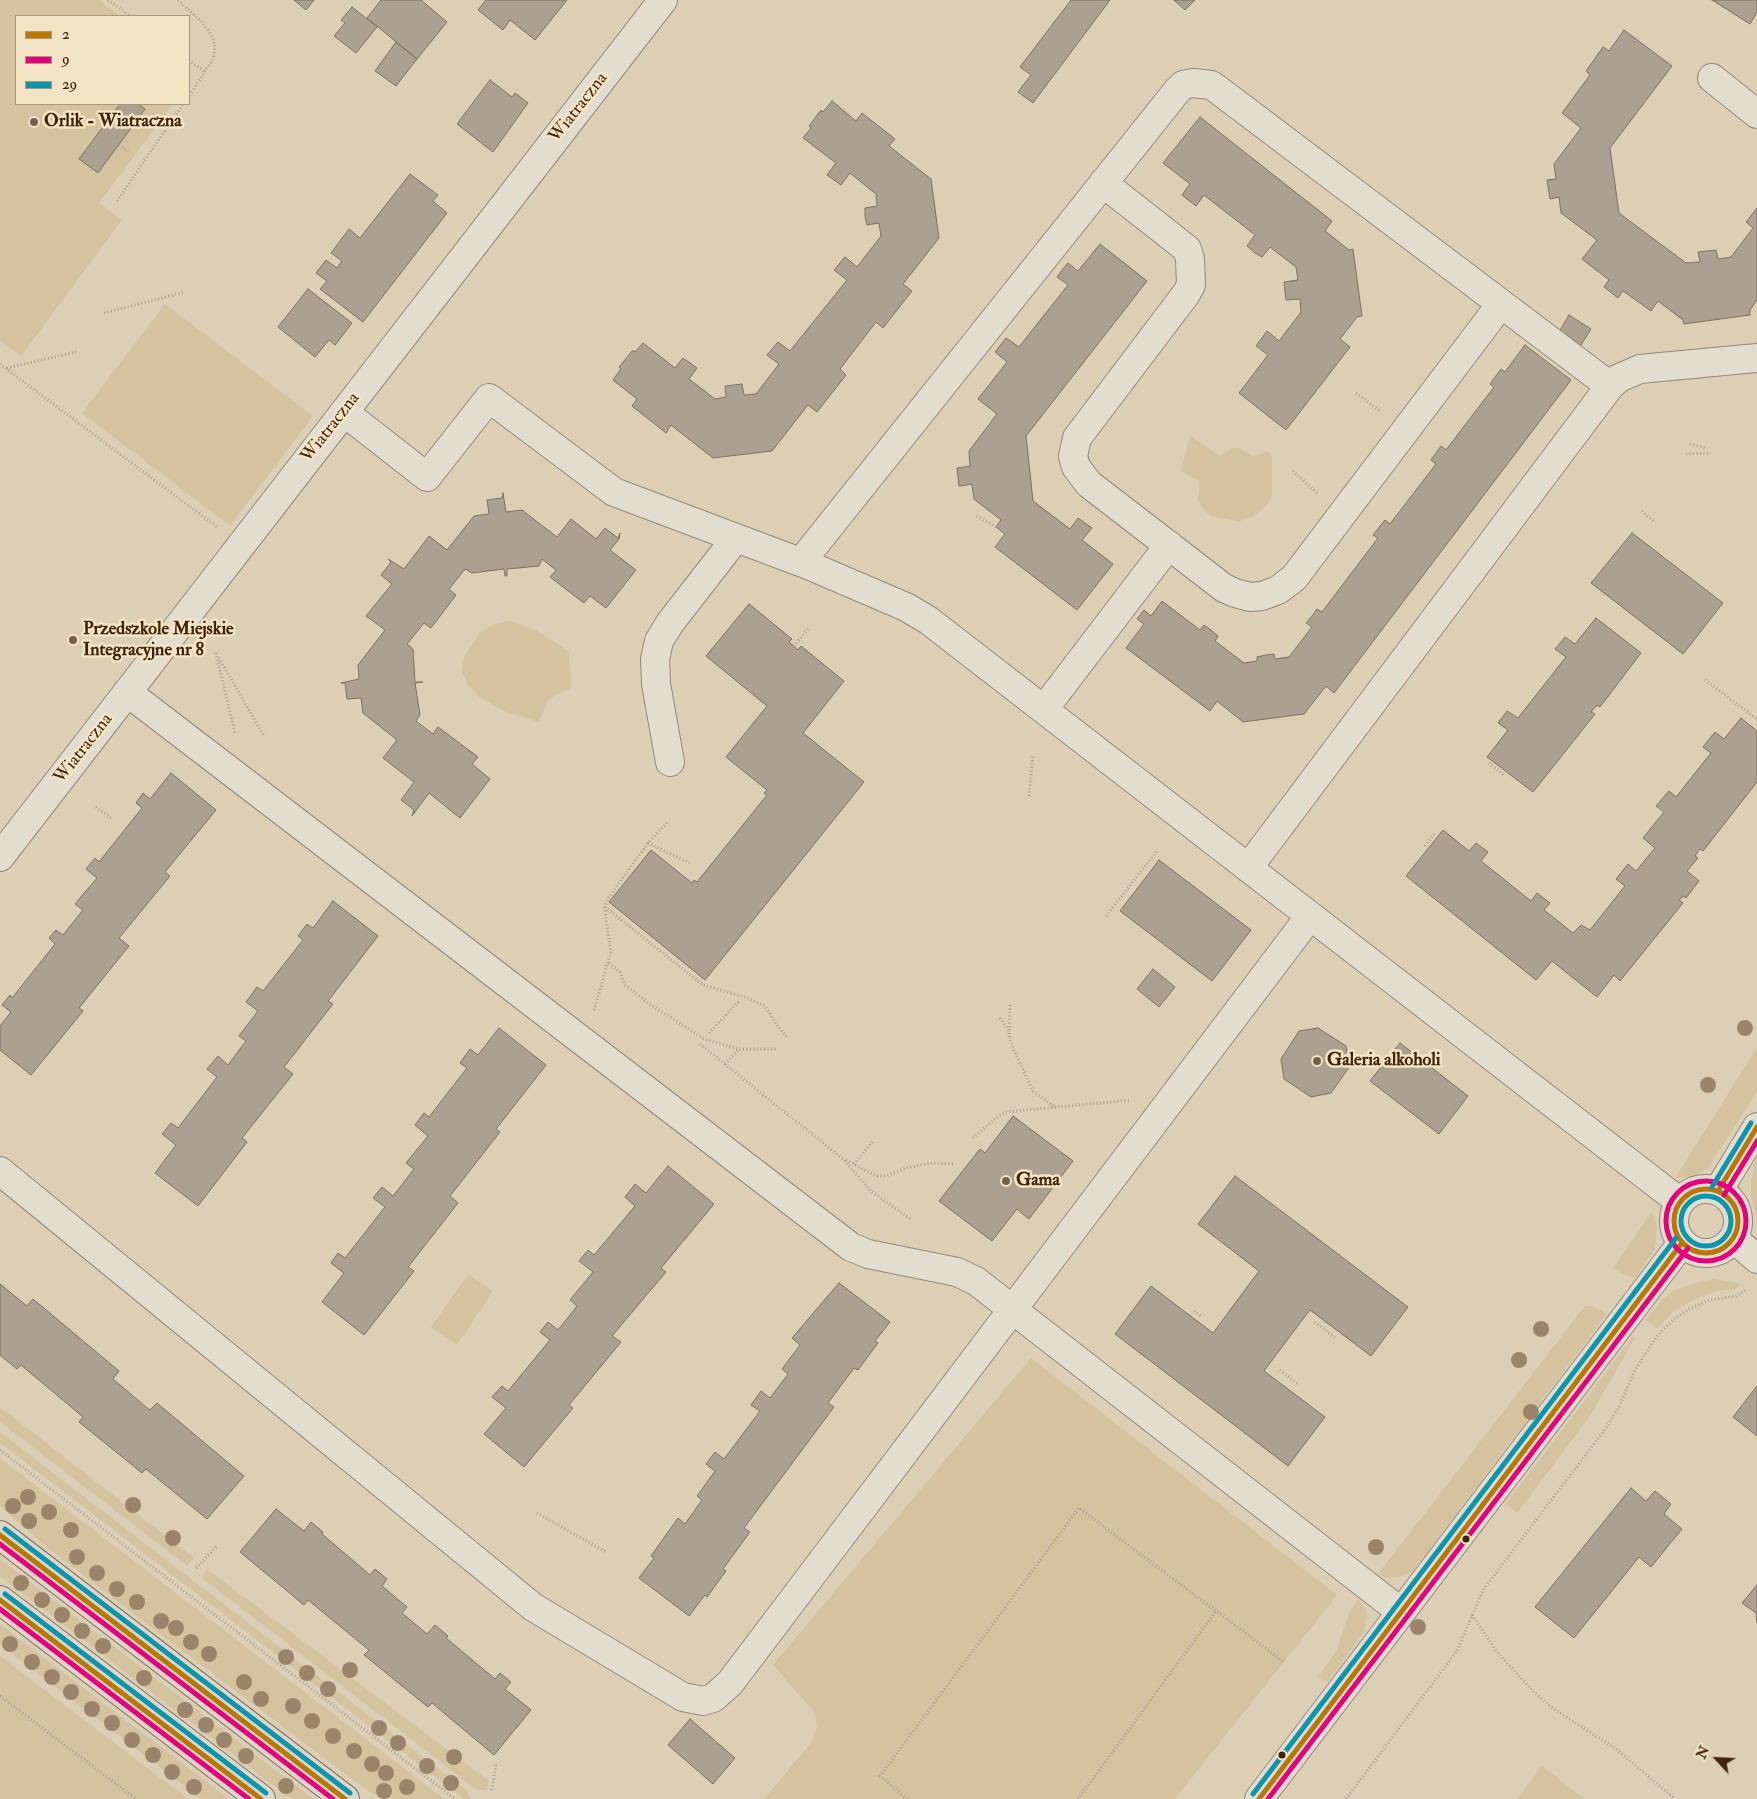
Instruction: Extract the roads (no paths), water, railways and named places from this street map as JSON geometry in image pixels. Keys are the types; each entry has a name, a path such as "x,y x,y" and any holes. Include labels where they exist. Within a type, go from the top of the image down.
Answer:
{"main road":[{"path":"0,1535 345,1799"},
{"path":"0,1600 261,1799"}],"street":[{"name":"Wiatraczna","path":"0,857 663,0"},
{"path":"1712,78 1757,114"},
{"path":"801,562 1183,85 1193,83 1210,86 1610,386"},
{"path":"1103,183 1186,249 1190,259 1191,285 1077,438 1073,456 1080,474 1089,484 1224,588 1235,593 1250,597 1262,596 1286,585 1302,568 1501,304"},
{"path":"1248,868 1610,386 1619,378 1640,369 1757,358"},
{"path":"344,412 427,477 489,398 614,492 801,562 906,607 928,620 1680,1202"},
{"path":"670,762 656,684 655,659 659,641 670,623 736,538"},
{"path":"1044,709 1169,545"},
{"path":"127,692 851,1247 868,1254 957,1272 976,1280 1401,1612"},
{"path":"0,1171 533,1607 683,1698 694,1701 713,1698 730,1683 1310,916"},
{"path":"1718,1191 1757,1127"},
{"path":"1697,1190 1718,1191 1728,1197 1735,1206 1738,1228 1734,1239 1726,1248 1714,1253 1703,1254 1691,1250 1682,1243 1676,1234 1675,1212 1680,1202 1687,1195 1697,1190"},
{"path":"1734,1239 1757,1259"},
{"path":"1259,1799 1682,1243"}],"place":[{"name":"Orlik - Wiatraczna","path":"34,122"},
{"name":"Przedszkole Miejskie Integracyjne nr 8","path":"73,640"},
{"name":"Galeria alkoholi","path":"1317,1061"},
{"name":"Gama","path":"1006,1181"}]}
